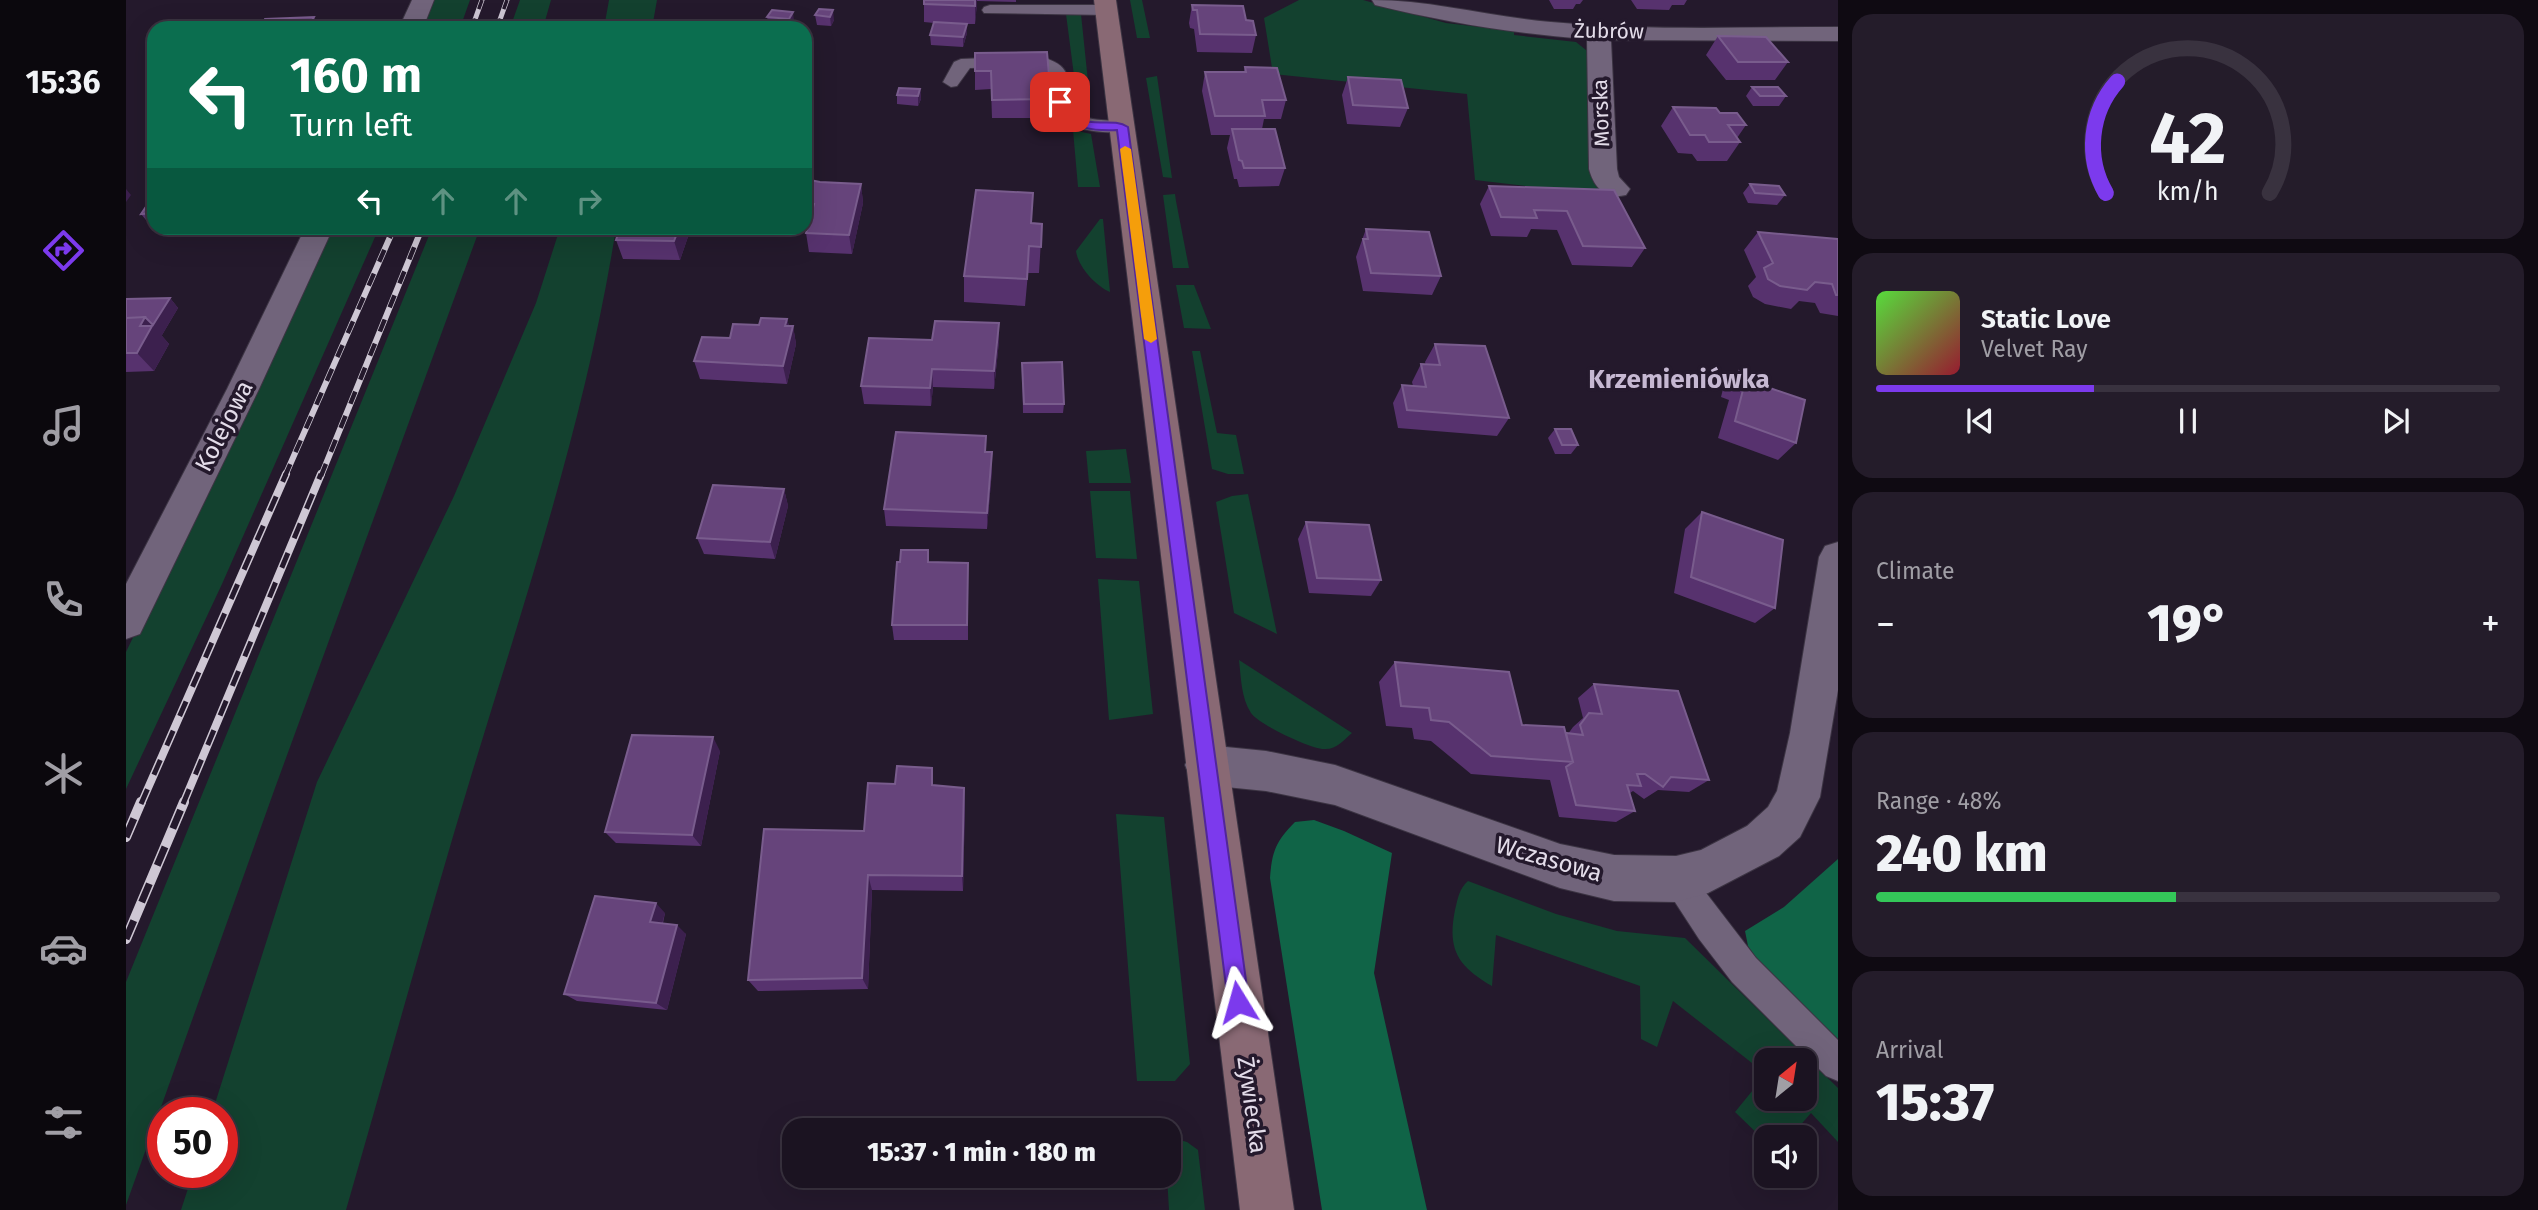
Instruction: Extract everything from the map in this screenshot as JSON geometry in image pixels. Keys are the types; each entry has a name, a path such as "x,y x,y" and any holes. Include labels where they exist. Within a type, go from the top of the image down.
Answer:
{"main road":[{"name":"Żywiecka","path":"1106,5 1267,1210"}],"street":[{"path":"414,21 423,0"},
{"name":"Żubrów","path":"1383,0 1464,20 1599,32 1838,34"},
{"name":"Morska","path":"1599,32 1603,169 1606,180 1616,189"},
{"name":"Kolejowa","path":"126,622 316,235"},
{"name":"Wczasowa","path":"1206,765 1266,771 1335,785 1560,866 1614,878 1676,878 1708,871 1763,841 1784,822 1797,797 1811,733 1838,557"}],"lane":[{"path":"989,10 1106,5"},
{"path":"951,82 960,66 967,63 1045,63 1054,66 1059,72 1061,109 1071,119 1089,126 1122,127"},
{"path":"1676,878 1710,928 1744,970 1838,1064"}],"green space":[{"path":"431,0 470,0 462,21 422,21"},
{"path":"520,0 551,0 545,21 512,21"},
{"path":"609,0 657,0 653,21 605,21"},
{"path":"1130,0 1142,0 1150,38 1137,38"},
{"path":"1299,0 1363,0 1446,23 1576,42 1591,54 1603,195 1475,180 1467,94 1273,74 1264,18"},
{"path":"1066,14 1081,14 1089,91 1076,91"},
{"path":"1157,76 1172,178 1163,177 1146,78"},
{"path":"1073,130 1091,134 1100,187 1078,187"},
{"path":"1175,194 1189,268 1173,268 1163,195"},
{"path":"1100,219 1103,219 1110,292 1088,275 1076,251"},
{"path":"327,235 376,235 222,584 126,789 126,652"},
{"path":"429,235 477,235 165,1097 147,1097 147,1146 126,1205 126,982"},
{"path":"558,235 615,235 589,366 554,503 456,827 346,1210 181,1210 188,1188 238,1188 238,1097 217,1097 317,782 454,496 536,303"},
{"path":"1176,285 1194,285 1211,329 1184,328"},
{"path":"1192,351 1200,351 1217,433 1236,435 1244,474 1228,474 1212,469"},
{"path":"1126,449 1131,483 1089,483 1086,451"},
{"path":"1090,491 1130,491 1137,559 1096,558"},
{"path":"1248,494 1277,634 1234,613 1216,502"},
{"path":"1098,579 1139,581 1153,714 1109,720"},
{"path":"1239,660 1352,733 1336,746 1328,749 1317,748 1297,741 1256,718 1245,701"},
{"path":"1116,814 1164,817 1190,1064 1175,1081 1137,1081"},
{"path":"1314,820 1392,853 1374,973 1427,1210 1322,1210 1270,878 1274,853 1283,835 1295,822"},
{"path":"1838,859 1838,1040 1762,966 1748,946 1745,931 1784,907"},
{"path":"1468,881 1556,914 1617,931 1685,938 1797,1048 1754,1048 1754,1065 1673,1001 1657,1047 1641,1039 1640,986 1496,935 1492,986 1463,964 1454,946 1453,924 1459,894"},
{"path":"1817,1067 1838,1088 1838,1142 1811,1113 1800,1125 1754,1125 1754,1130 1735,1112 1754,1089 1754,1111 1817,1111"},
{"path":"1181,1140 1198,1150 1205,1210 1169,1210 1168,1188 1181,1188"}],"building":[{"path":"924,0 975,0 975,6 924,4"},
{"path":"1192,5 1243,6 1246,20 1253,21 1256,35 1200,34 1197,10 1193,10"},
{"path":"819,9 833,10 830,17 815,15"},
{"path":"772,10 793,12 789,19 767,17"},
{"path":"314,17 312,21 264,21"},
{"path":"934,22 967,24 963,37 930,35"},
{"path":"1718,36 1766,37 1788,62 1738,62"},
{"path":"1047,52 1051,99 992,100 991,71 975,71 975,53"},
{"path":"1245,67 1277,68 1286,100 1262,100 1265,116 1215,116 1205,72 1246,72"},
{"path":"1348,77 1401,80 1408,108 1353,105"},
{"path":"1752,87 1778,87 1786,96 1760,96"},
{"path":"899,88 920,89 918,96 897,95"},
{"path":"1673,107 1716,108 1720,113 1737,113 1746,125 1728,125 1740,142 1709,142 1705,135 1690,135"},
{"path":"1232,129 1275,129 1285,168 1244,168 1239,160"},
{"path":"812,180 861,184 849,235 812,233"},
{"path":"1750,184 1779,186 1785,195 1755,193"},
{"path":"1489,186 1614,190 1645,248 1583,246 1567,211 1534,210 1537,218 1501,217"},
{"path":"976,190 1033,193 1031,223 1042,224 1041,247 1029,246 1027,279 964,276"},
{"path":"1366,229 1429,232 1441,276 1371,273 1363,239 1368,239"},
{"path":"1758,232 1838,239 1838,295 1832,284 1815,282 1807,290 1780,286 1768,279 1764,268 1773,263"},
{"path":"618,235 676,235 674,241 616,240"},
{"path":"170,298 153,325 145,317 126,318 126,299"},
{"path":"145,317 140,326 152,326 137,353 126,353 126,318"},
{"path":"761,318 787,319 785,326 793,326 783,366 694,361 702,337 730,338 733,324 759,325"},
{"path":"935,321 999,323 994,371 932,369 930,388 861,386 869,338 932,340"},
{"path":"1435,344 1485,346 1509,418 1407,410 1402,385 1426,387 1421,364 1440,365"},
{"path":"1062,362 1064,404 1024,404 1022,363"},
{"path":"1739,371 1769,381 1767,387 1805,400 1796,443 1735,421 1745,382 1737,379"},
{"path":"1555,429 1571,429 1578,445 1562,445"},
{"path":"896,432 986,436 985,452 992,452 987,513 884,509"},
{"path":"713,485 784,489 770,542 697,538"},
{"path":"1702,512 1783,540 1775,608 1691,577"},
{"path":"1306,522 1369,525 1381,580 1317,578"},
{"path":"901,550 928,550 928,562 968,563 967,625 892,625 897,562 900,562"},
{"path":"1395,662 1509,672 1522,725 1564,727 1573,762 1491,756 1449,722 1431,720 1429,708 1401,706"},
{"path":"1594,684 1678,691 1709,780 1671,777 1663,787 1645,774 1637,774 1641,786 1627,785 1635,811 1576,805 1566,767 1573,762 1566,733 1583,735 1580,725 1589,713 1602,714"},
{"path":"632,735 713,737 692,835 605,832"},
{"path":"897,766 932,768 932,785 964,788 962,876 868,875 862,978 748,980 764,829 864,831 868,783 895,784"},
{"path":"595,896 656,903 650,922 677,925 656,1003 564,994"}],"railway":[{"path":"474,21 482,0"},
{"path":"500,21 507,0"},
{"path":"285,476 391,235"},
{"path":"321,476 419,235"},
{"path":"141,804 286,474"},
{"path":"183,804 321,474"},
{"path":"126,837 141,802"},
{"path":"126,939 184,802"}],"slow traffic":[{"path":"1125,149 1151,339"}],"district":[{"name":"Krzemieniówka","path":"1679,379"}],"route":[{"path":"1060,102 1061,109 1071,119 1082,124 1122,127 1238,1002"}]}
